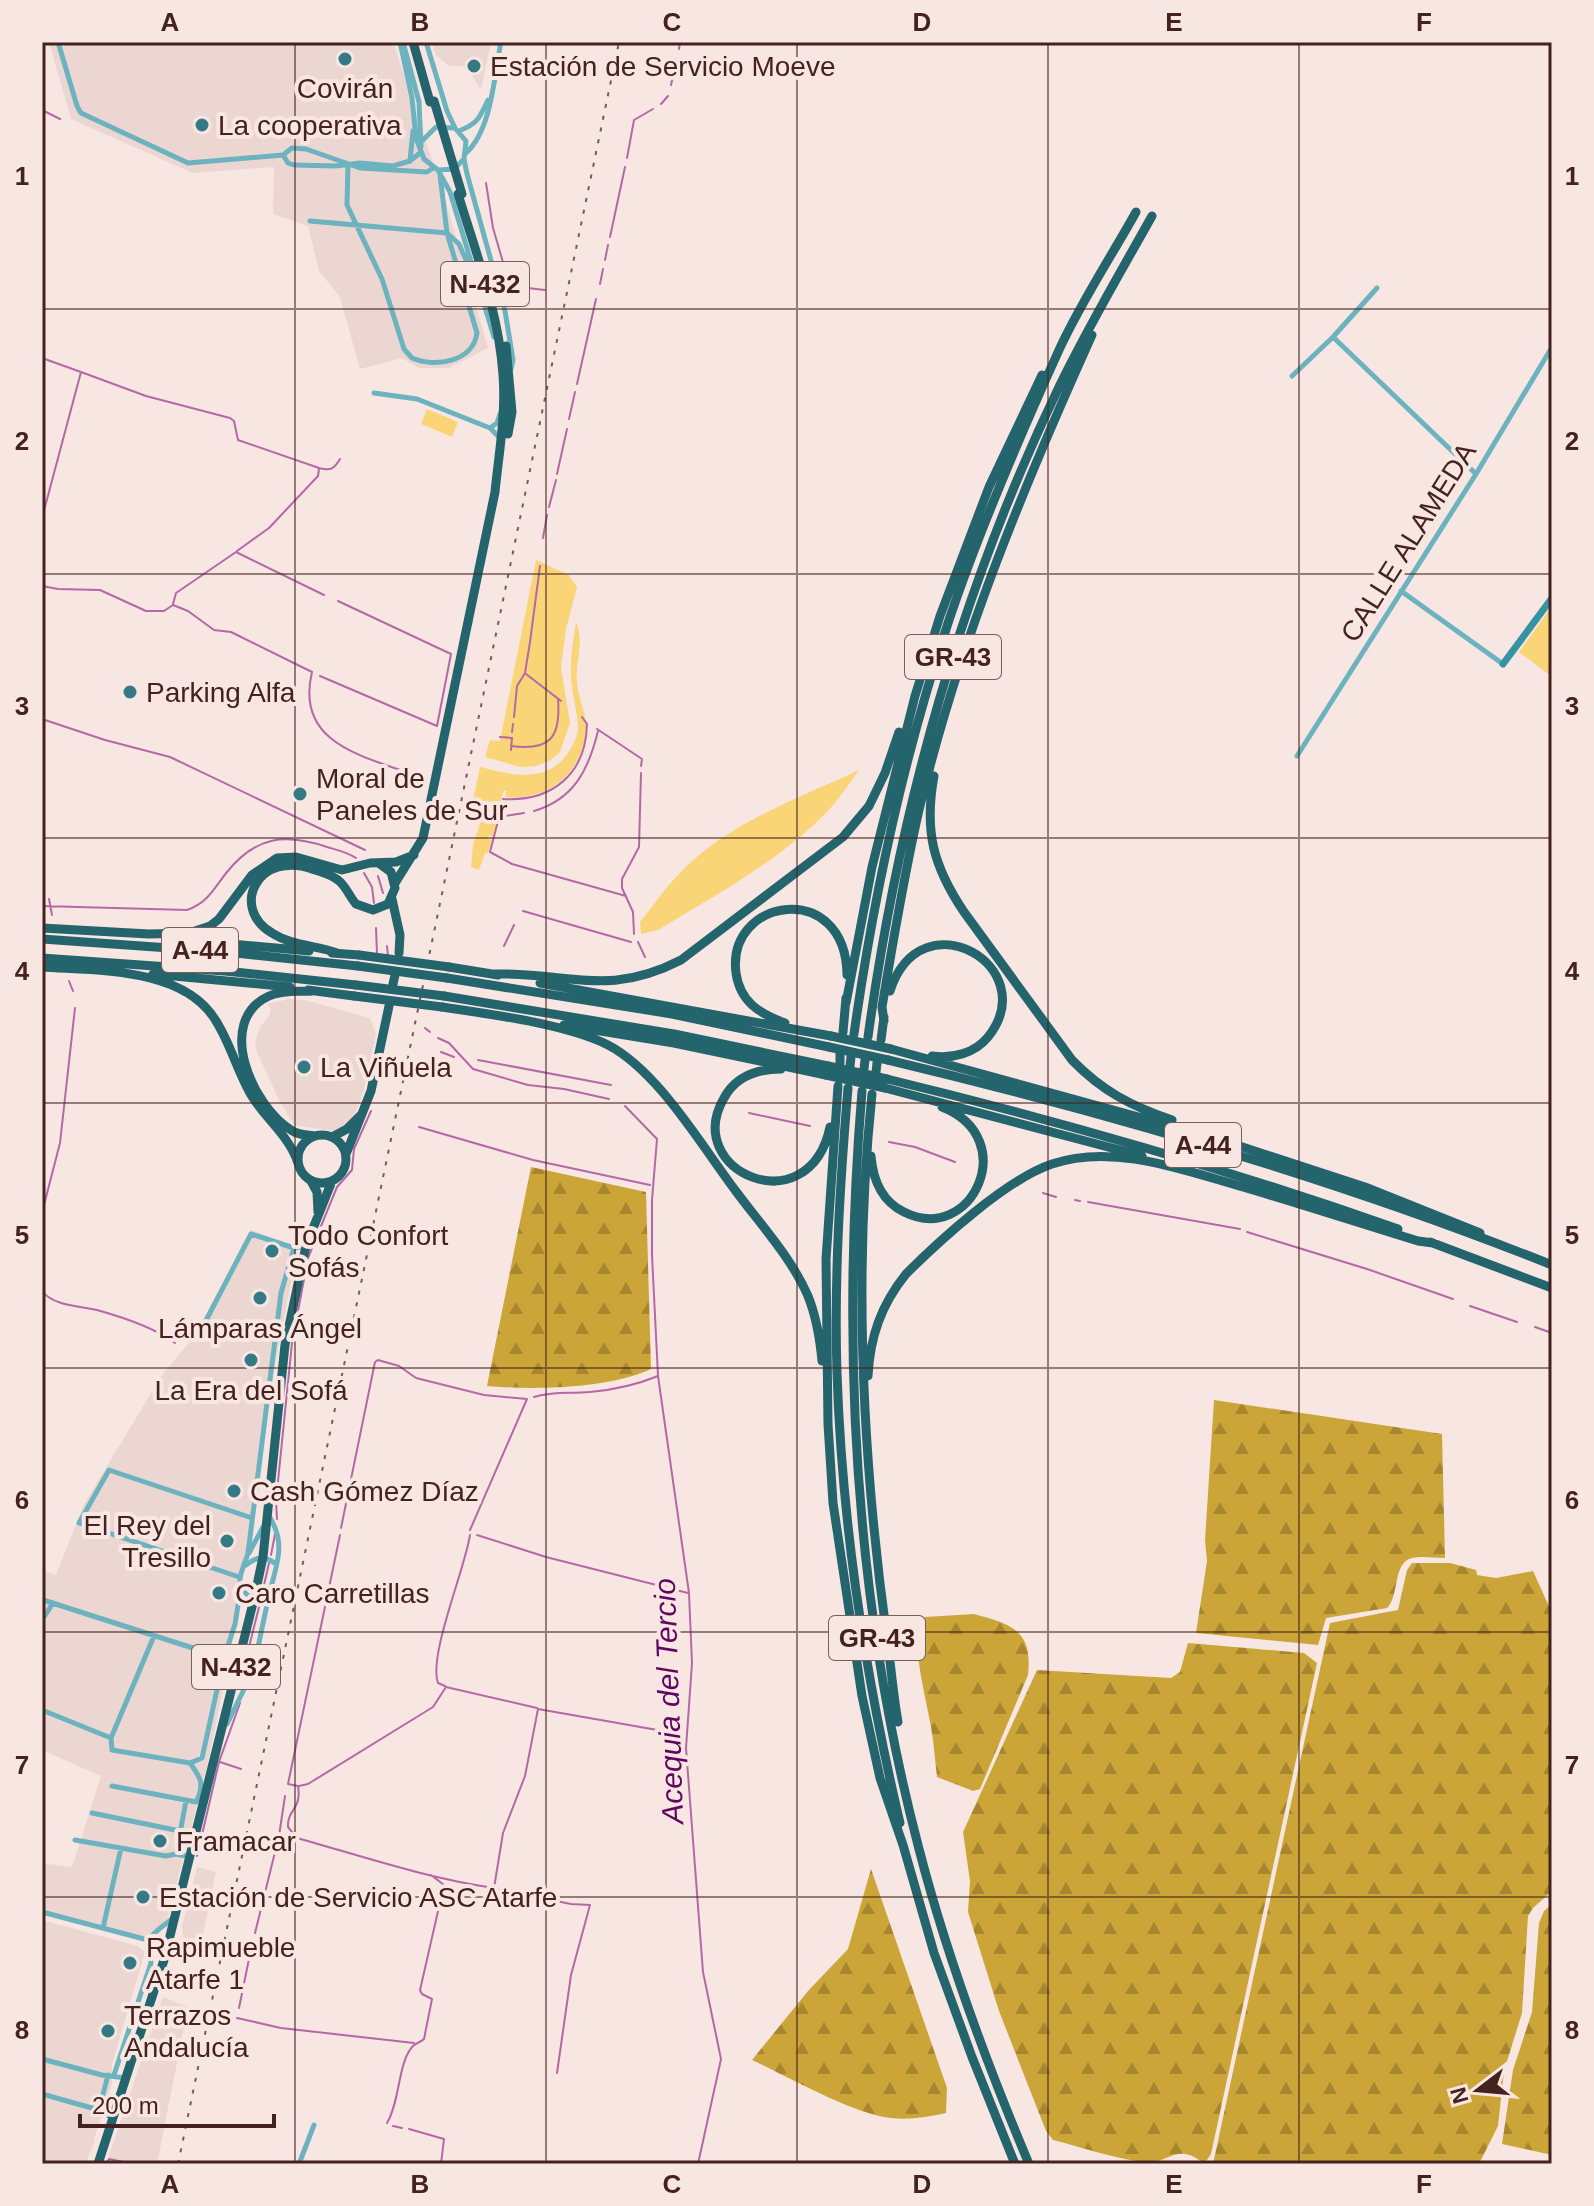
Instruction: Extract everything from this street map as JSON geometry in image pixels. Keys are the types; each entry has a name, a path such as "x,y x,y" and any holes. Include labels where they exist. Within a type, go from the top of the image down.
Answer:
{"highway":[{"name":"N-432","path":"415,42 496,320 511,388 512,412 495,492"},
{"path":"846,1003 883,817 915,696 949,590 989,487 1049,361 1059,351 1136,212"},
{"path":"884,1021 882,1007 893,941 920,808 989,582 1023,492 1106,299 1152,216"},
{"name":"GR-43","path":"868,1037 900,852 946,679 988,554 1031,449 1073,359 1106,299"},
{"name":"GR-43","path":"854,1034 881,872 929,683 982,529 1059,351"},
{"name":"N-432","path":"399,953 400,935 392,899 395,883 423,838 495,492 503,441 507,374"},
{"path":"503,427 507,420 511,388"},
{"path":"961,669 933,778 929,823 938,867 949,889 1088,1077 1122,1101 1215,1138"},
{"path":"448,973 582,981 625,980 661,971 700,948 825,852 856,823 877,791 915,696"},
{"path":"149,934 189,933 210,926 228,909 252,875 277,858 296,857 342,870 370,863 396,862 414,855"},
{"path":"358,961 271,933 258,920 252,899 257,882 277,866 286,864 329,875 348,890 356,904 390,921 400,935"},
{"path":"380,864 391,872 395,883"},
{"path":"348,890 350,876 357,867"},
{"path":"373,910 392,899"},
{"path":"843,1032 847,961 844,947 831,926 821,917 797,909 774,911 764,916 740,942 735,965 741,992 756,1009 800,1029 830,1041 913,1054 1215,1138 1421,1208 1498,1240 1512,1249"},
{"path":"42,928 149,934 337,953"},
{"name":"A-44","path":"42,939 358,961 448,973 830,1041 888,1060 1195,1142 1304,1177 1552,1265"},
{"path":"881,1040 895,976 902,964 929,946 967,948 989,964 997,976 1002,1003 1000,1017 986,1040 977,1048 954,1056 913,1054"},
{"name":"A-44","path":"42,958 225,971 674,1034 1013,1109 1211,1166 1368,1218 1552,1288"},
{"path":"42,967 225,980 312,991"},
{"path":"126,974 171,984 206,1006 224,1035 254,1100 287,1139 301,1171 317,1192 318,1216"},
{"path":"495,974 800,1029"},
{"path":"346,1154 339,1141 332,1137 295,1133 269,1109 249,1074 240,1042 244,1021 258,1002 276,993 355,990"},
{"path":"443,1002 592,1038 626,1057 663,1094 799,1278 808,1296 818,1334 833,1503 862,1696 880,1778 934,1953 1015,2164"},
{"name":"N-432","path":"98,2164 164,1960 254,1599 268,1513 285,1345 306,1246 332,1181 344,1170 346,1154 363,1112 379,1057 389,1006"},
{"path":"482,1013 674,1043 807,1071"},
{"path":"827,1070 766,1069 744,1077 721,1102 715,1127 717,1138 729,1162 738,1171 757,1180 778,1182 800,1175 818,1159 824,1149 835,1109"},
{"path":"868,1133 876,1184 890,1203 910,1215 921,1218 944,1216 963,1206 971,1198 982,1176 984,1164 980,1140 967,1121 958,1114 886,1083"},
{"name":"GR-43","path":"835,1109 843,1087 837,1373 845,1504 861,1632 903,1845"},
{"name":"GR-43","path":"868,1133 867,1092 852,1240 852,1370 860,1501 877,1639 919,1850 981,2046 1031,2164"},
{"path":"917,1096 1076,1137 1433,1243"},
{"path":"828,1424 826,1259 835,1109"},
{"path":"332,1137 347,1129 363,1112"},
{"path":"868,1133 861,1327 865,1429 874,1543 897,1713 924,1852 965,1990 1031,2164"},
{"path":"298,1163 303,1143 315,1136"},
{"path":"865,1429 870,1350 885,1304 920,1260 1000,1194 1033,1172 1083,1157 1126,1158 1183,1170"},
{"path":"311,1181 332,1181"}],"street":[{"path":"58,42 81,113 188,163 283,155 292,148 306,149 360,168 410,172 454,169 480,138 489,111 501,42"},
{"path":"403,42 419,102 422,147"},
{"path":"403,42 412,98 410,161"},
{"path":"426,42 447,111 466,141 465,156 505,311 513,360 507,374 499,365"},
{"path":"283,155 288,163 294,165 393,166 410,161 436,127 457,130 473,126 480,119 490,95"},
{"path":"413,130 450,192 495,342 499,365 500,417 491,430"},
{"path":"348,164 345,193 355,223 382,279 404,349 418,361 443,362 471,350 477,333 447,233 437,171"},
{"path":"310,221 447,233 459,244 480,291"},
{"path":"1292,376 1377,288"},
{"path":"1333,337 1476,474"},
{"name":"CALLE ALAMEDA","path":"1297,756 1476,474 1552,347"},
{"path":"374,393 417,399 491,430 503,441"},
{"path":"491,430 503,427"},
{"path":"1401,591 1503,664 1552,598"},
{"path":"191,1336 195,1338 201,1330 251,1234 294,1248 306,1246"},
{"path":"154,1636 111,1738 112,1750 190,1763 202,1758 224,1658 235,1624 241,1587 239,1577 248,1553 281,1293 294,1248"},
{"path":"239,1577 79,1523 109,1470 252,1518"},
{"path":"248,1553 259,1538 268,1513"},
{"path":"221,1736 253,1671 276,1564 280,1541 278,1529 268,1513"},
{"path":"248,1553 276,1564"},
{"path":"244,1566 259,1557"},
{"path":"241,1587 254,1599 269,1595"},
{"path":"43,1600 224,1658"},
{"path":"42,1620 53,1603"},
{"path":"42,1710 111,1738"},
{"path":"205,1747 217,1750"},
{"path":"112,1786 196,1802 204,1792 201,1779 190,1763"},
{"path":"176,1854 186,1801"},
{"path":"92,1813 180,1831"},
{"path":"75,1840 166,1856 176,1854 190,1857"},
{"path":"103,1928 121,1848"},
{"path":"42,1912 148,1940"},
{"path":"148,1940 176,1914"},
{"path":"99,2110 146,1981 151,1963 148,1940"},
{"path":"150,1951 164,1960"},
{"path":"146,1981 149,2008"},
{"path":"42,2059 127,2078"},
{"path":"42,2094 99,2110 114,2119"},
{"path":"299,2164 314,2125"}],"shaded area":[{"path":"49,42 393,42 444,196 488,348 449,368 419,368 402,358 360,369 340,297 319,271 308,226 273,214 274,167 193,173 71,119"},
{"name":"Estación de Servicio Moeve","path":"432,42 491,42 481,90 470,72 462,66 449,66 436,55"},
{"path":"427,409 458,422 452,437 421,424"},
{"path":"536,560 569,575 577,587 566,629 561,667 570,723 560,752 536,766 521,767 485,757 490,740 500,741"},
{"path":"1552,606 1552,677 1519,652"},
{"path":"576,622 580,638 577,682 586,725 580,756 562,780 550,788 521,797 505,797 506,791 503,791 501,802 494,801 471,810 480,767 505,773 541,773 561,761 571,747 578,727 571,670"},
{"path":"859,770 830,809 787,847 745,877 658,930 641,934 640,922 669,885 719,840 764,814"},
{"path":"498,814 493,836 488,836 492,840 488,853 485,853 479,870 471,867 473,845 480,823"},
{"path":"289,999 305,1000 370,1018 376,1034 363,1093 353,1119 344,1129 333,1131 294,1125 257,1052 255,1043 260,1027 271,1008 267,1004"},
{"path":"251,1230 298,1247 273,1375 230,1657 207,1766 167,1921 147,1937 42,1910 42,1863 72,1867 101,1776 42,1750 42,1570 56,1575 84,1504 162,1375 194,1337"},
{"name":"Estación de Servicio ASC Atarfe","path":"197,1867 216,1872 201,1944 183,1937 182,1926"},
{"path":"42,1920 138,1946 145,1952 112,2065 112,2084 85,2164 42,2164"},
{"path":"163,1997 188,2007 157,2164 106,2164"}],"green space":[{"path":"531,1167 646,1192 651,1369 634,1376 593,1384 548,1388 487,1386"},
{"path":"1214,1400 1442,1434 1445,1558 1416,1557 1406,1561 1401,1566 1394,1596 1387,1608 1326,1618 1318,1645 1196,1633 1207,1561 1205,1540"},
{"path":"1412,1563 1450,1563 1476,1570 1477,1575 1496,1578 1533,1571 1552,1613 1552,1891 1528,1916 1522,2013 1504,2071 1498,2126 1479,2164 1213,2164 1330,1623 1398,1610 1407,1570"},
{"path":"974,1614 999,1621 1017,1631 1027,1648 1029,1660 1028,1675 980,1789 973,1791 937,1777 917,1635 918,1622 925,1617"},
{"path":"1188,1643 1304,1653 1317,1663 1211,2154 1202,2162 1193,2156 1179,2154 1144,2162 1053,2140 1046,2131 999,2011 968,1912 970,1881 963,1832 1037,1670 1171,1678 1180,1672"},
{"path":"871,1869 947,2088 946,2113 905,2119 876,2115 858,2110 752,2060 808,1991 848,1949"},
{"path":"1552,1904 1552,2155 1502,2144 1513,2070 1532,2012 1539,1923 1544,1911"}],"waterway":[{"path":"679,49 680,42"},
{"path":"671,85 677,59"},
{"path":"661,104 668,96"},
{"path":"627,158 634,120 653,109"},
{"path":"42,110 60,119"},
{"path":"610,237 625,167"},
{"path":"486,183 493,228 510,286 545,290"},
{"path":"605,260 608,245"},
{"path":"600,284 603,269"},
{"path":"577,384 596,299"},
{"path":"42,358 81,372 42,518"},
{"path":"81,372 146,396 230,418 234,421 238,440 319,468 332,468 340,459"},
{"path":"569,419 575,392"},
{"path":"557,474 567,429"},
{"path":"237,551 269,528 318,476 319,469"},
{"path":"549,507 556,480"},
{"path":"543,538 547,515"},
{"path":"173,604 176,593 236,552 324,595"},
{"path":"514,717 517,686 525,673 540,566"},
{"path":"42,586 100,590 146,611 164,611 173,605 188,611 214,630 231,632 312,672 309,697 314,717 325,732 340,745 420,777 423,781"},
{"path":"320,676 437,726 451,654 338,601"},
{"path":"526,674 561,701"},
{"path":"511,746 535,746 550,739 557,724 558,699"},
{"path":"503,799 537,796 563,781 573,770 585,742 587,724 582,717"},
{"path":"42,719 170,757 365,850"},
{"path":"512,732 513,724"},
{"path":"597,729 642,759 641,766"},
{"path":"534,811 548,806 570,790 585,769 598,731"},
{"path":"500,737 512,738 511,750"},
{"path":"634,934 633,912 622,888 622,879 639,847 641,773"},
{"path":"471,813 502,803"},
{"path":"524,813 499,817 490,852 512,864 626,896"},
{"path":"42,906 187,910 205,899 249,851 285,839 342,851 356,858"},
{"path":"364,873 372,887 374,903"},
{"path":"378,876 383,893"},
{"path":"49,899 52,915"},
{"path":"523,911 631,942"},
{"path":"504,946 514,925"},
{"path":"376,928 377,954"},
{"path":"638,942 645,957"},
{"path":"387,946 388,956"},
{"path":"69,981 73,991"},
{"path":"75,1008 60,1143 44,1205 43,1292 60,1303 97,1310 138,1323 175,1343"},
{"path":"425,1028 430,1032"},
{"path":"438,1038 449,1043 473,1069 528,1085 609,1099"},
{"path":"441,1052 454,1057"},
{"path":"478,1060 611,1085"},
{"name":"Acequia del Tercio","path":"625,1106 657,1139 652,1255 658,1376 689,1593 692,1663 686,1748 703,1972 721,2059 698,2164"},
{"path":"277,1519 276,1501 292,1343 308,1258 337,1187 352,1170 354,1149 371,1111"},
{"path":"749,1113 810,1126"},
{"path":"419,1127 533,1160 650,1185"},
{"path":"889,1142 915,1147 955,1162"},
{"path":"1043,1193 1056,1197"},
{"path":"1075,1200 1080,1201"},
{"path":"1088,1202 1240,1229"},
{"path":"1247,1232 1453,1299"},
{"path":"1470,1306 1517,1322"},
{"path":"1535,1327 1552,1333"},
{"path":"341,1528 375,1362 378,1360 399,1366 416,1378 484,1395 527,1399 470,1530"},
{"path":"534,1397 607,1390 658,1376"},
{"path":"271,1555 275,1534"},
{"path":"340,1535 288,1784 298,1786 298,1800 288,1821 288,1827 297,1838 419,1873 494,1888 503,1833 525,1776 538,1709 663,1731 679,1731"},
{"path":"445,1686 438,1683 438,1653 470,1535"},
{"path":"477,1535 546,1557 688,1593"},
{"path":"262,1594 269,1563"},
{"path":"242,1675 259,1607"},
{"path":"299,1786 308,1784 433,1707 446,1687 537,1708"},
{"path":"197,1856 219,1762 240,1703"},
{"path":"220,1762 241,1769"},
{"path":"255,1933 279,1836 285,1796"},
{"path":"387,2123 404,2061 413,2046 424,2039 432,1999 420,1990 444,1885 431,1875"},
{"path":"495,1889 590,1905 571,1975 557,2073"},
{"path":"239,2008 249,1959"},
{"path":"237,2018 281,2028 414,2043"},
{"path":"393,2126 402,2128"},
{"path":"409,2129 444,2139 441,2164"},
{"path":"106,2164 109,2159 133,2164"}],"railway":[{"path":"178,2164 619,42"}],"place":[{"name":"Covirán","path":"345,59"},
{"name":"Estación de Servicio Moeve","path":"474,66"},
{"name":"La cooperativa","path":"202,125"},
{"name":"Parking Alfa","path":"130,692"},
{"name":"Moral de Paneles de Sur","path":"300,794"},
{"name":"La Viñuela","path":"304,1067"},
{"name":"Todo Confort Sofás","path":"272,1251"},
{"name":"Lámparas Ángel","path":"260,1298"},
{"name":"La Era del Sofá","path":"251,1360"},
{"name":"Cash Gómez Díaz","path":"234,1491"},
{"name":"El Rey del Tresillo","path":"227,1541"},
{"name":"Caro Carretillas","path":"219,1593"},
{"name":"Framacar","path":"160,1841"},
{"name":"Estación de Servicio ASC Atarfe","path":"143,1897"},
{"name":"Rapimueble Atarfe 1","path":"130,1963"},
{"name":"Terrazos Andalucía","path":"108,2031"}]}
